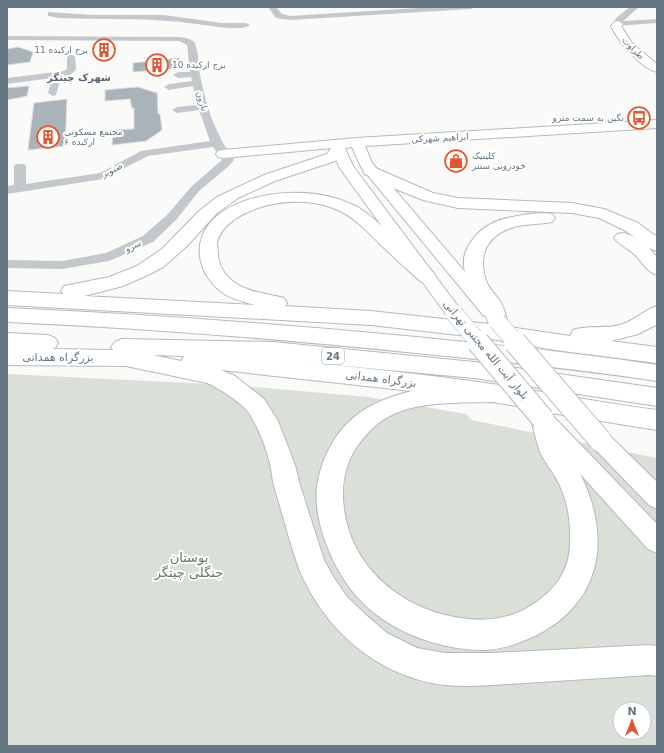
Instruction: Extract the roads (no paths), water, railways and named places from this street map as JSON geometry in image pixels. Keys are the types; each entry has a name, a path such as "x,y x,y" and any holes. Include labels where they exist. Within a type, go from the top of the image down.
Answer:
{"highway":[{"path":"7,296 54,294 89,289 129,278 150,266 172,250 208,211 218,203 264,181 333,157 339,150"},
{"path":"371,171 399,185 429,197 458,203 572,208 604,214 632,227 657,244"},
{"path":"371,318 288,306 258,299 234,290 215,274 208,253 210,235 226,218 235,212 255,204 281,198 320,200 341,206 361,216 427,277"},
{"path":"491,326 493,306 479,287 473,259 481,241 495,228 517,220 546,218 588,223 608,230 626,239 642,251 657,269"},
{"path":"7,296 491,326 528,332 596,336 622,332 639,326 657,313"},
{"name":"24","path":"7,315 102,319 317,335 577,361 657,374"},
{"path":"491,326 555,342 657,356"},
{"name":"بزرگراه همدانی","path":"7,341 119,347 273,350 474,370 657,397"},
{"name":"بزرگراه همدانی","path":"7,357 121,357 232,363 380,378 493,393 605,413 657,420"},
{"path":"121,357 211,374 227,382 256,405 270,428 283,465 286,482 312,565 324,588 337,607 356,627 376,644 417,664 445,668 492,668 649,660 657,661"},
{"path":"493,393 414,400 387,407 361,424 347,440 334,466 328,490 330,510 340,545 349,562 376,596 396,610 420,622 445,631 475,635 502,633 531,622 551,610 566,597 582,567 584,530 581,508 575,491 552,451 543,419"}],"main road":[{"name":"طراوت","path":"618,24 636,43 657,59"},
{"name":"طراوت","path":"618,24 616,26 627,44 638,55 657,68"},
{"name":"ابراهیم شهرکی","path":"358,148 657,124"},
{"name":"ابراهیم شهرکی","path":"358,148 657,128"},
{"path":"225,157 339,150 350,155 358,148 371,171 491,326 657,498"},
{"name":"بلوار آیت الله مجتبی تهرانی","path":"339,150 346,167 454,314 543,419 657,541"}],"street":[{"path":"272,7 279,16 290,18 403,9 471,7"},
{"name":"طراوت","path":"618,24 619,20 635,7"},
{"path":"7,38 36,37 45,33 51,17 60,16 164,17 222,26 246,25"},
{"path":"618,24 657,22"},
{"name":"نارون","path":"36,37 179,39 191,44 196,79 203,107 216,143 225,157"},
{"path":"7,81 57,75 71,70 71,57"},
{"path":"53,92 57,75"},
{"path":"178,75 196,79"},
{"path":"169,87 196,79"},
{"path":"177,110 203,107"},
{"name":"صنوبر","path":"7,190 103,176 146,153 216,143"},
{"name":"سرو","path":"7,264 62,265 109,257 148,239 172,216 195,189 225,164 225,157"},
{"path":"20,166 20,188"}],"place":[{"name":"برج ارکیده 11","path":"104,50"},
{"name":"برج ارکیده 10","path":"157,65"},
{"name":"نگین به سمت مترو","path":"639,118"},
{"name":"مجتمع مسکونی ارکیده ۶","path":"48,137"},
{"name":"کلینیک خودرویی سنتر","path":"456,161"}],"district":[{"name":"شهرک چیتگر","path":"79,77"}],"park label":[{"name":"بوستان جنگلی چیتگر","path":"189,564"}]}
